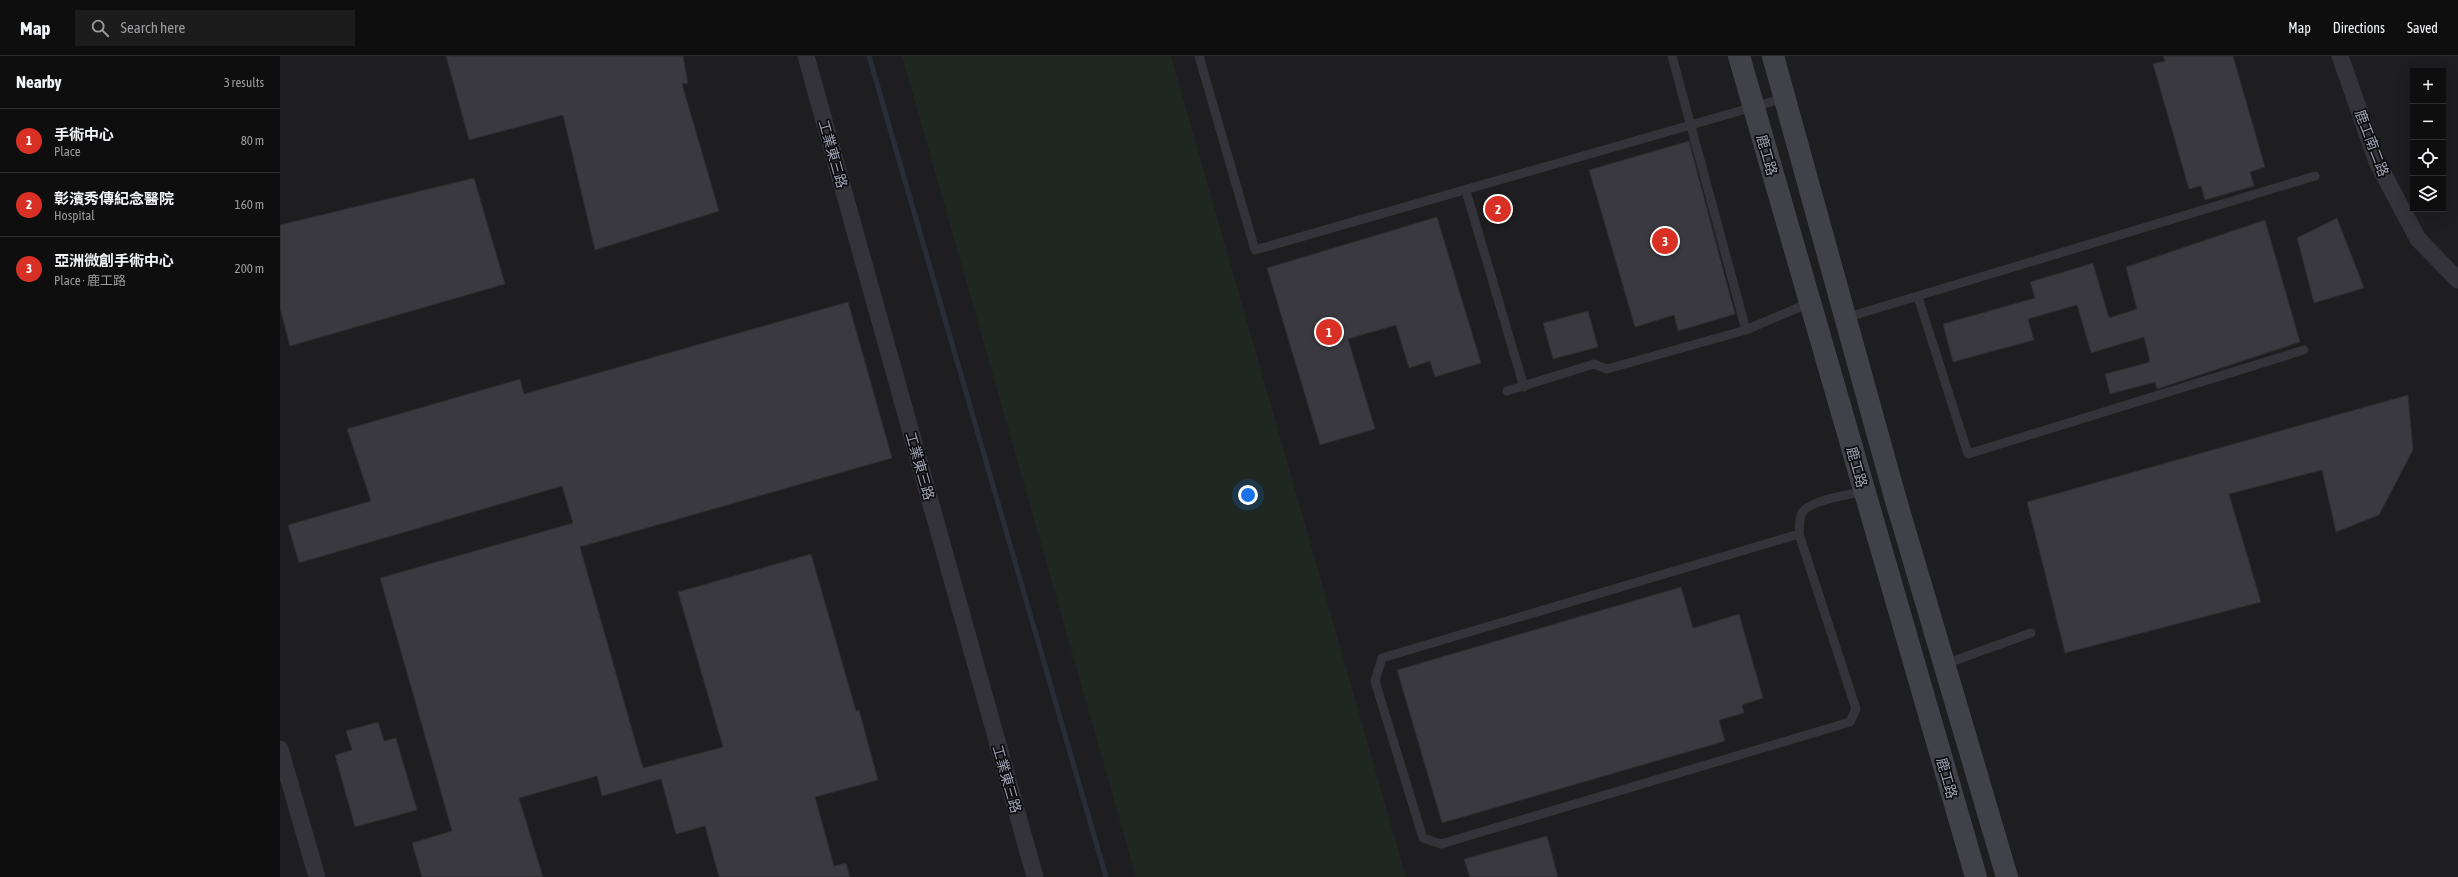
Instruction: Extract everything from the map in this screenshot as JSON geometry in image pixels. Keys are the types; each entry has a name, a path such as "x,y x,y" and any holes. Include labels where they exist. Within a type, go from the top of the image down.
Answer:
{"street":[{"name":"工業東三路","path":"806,56 1035,877"},
{"name":"鹿工路","path":"1739,56 1809,303 1976,877"},
{"name":"鹿工路","path":"1773,56 1844,319 2007,877"},
{"name":"鹿工南二路","path":"2340,56 2377,162 2418,239 2458,280"},
{"path":"280,749 316,877"}],"lane":[{"path":"1199,56 1255,250 1466,191 1692,126 1753,106 1785,98"},
{"path":"1672,56 1746,330"},
{"path":"1844,319 2315,176"},
{"path":"1466,191 1524,387"},
{"path":"1918,297 1968,454 2304,350"},
{"path":"1507,391 1524,387 1594,364 1607,369 1746,330 1794,308 1809,303"},
{"path":"1799,534 1382,658 1375,681 1423,838 1441,844 1850,722 1856,709 1799,534 1801,515 1805,509 1817,502 1864,491"},
{"path":"1945,664 2031,633"}],"shaded area":[{"path":"280,56 2458,56 2458,877 280,877"},
{"path":"902,56 1171,56 1406,877 1136,877"}],"building":[{"path":"446,56 683,56 688,83 682,84 719,211 595,250 563,115 469,140"},
{"path":"2163,56 2233,56 2265,167 2250,172 2254,186 2205,200 2201,186 2189,189 2153,64 2165,61"},
{"path":"1689,141 1735,314 1678,331 1674,315 1635,327 1589,170"},
{"path":"474,178 505,284 290,346 280,308 280,225"},
{"path":"1437,217 1481,363 1435,377 1430,361 1409,368 1396,325 1348,339 1375,429 1320,445 1267,268"},
{"path":"2337,218 2364,288 2314,303 2297,238"},
{"path":"2265,220 2300,342 2157,389 2155,382 2110,394 2105,374 2150,362 2144,337 2091,353 2077,305 2028,319 2034,340 1953,362 1943,324 2035,298 2030,282 2093,263 2109,318 2137,309 2126,267"},
{"path":"848,302 892,458 580,547 643,768 723,747 678,592 811,554 856,711 859,710 878,780 815,797 834,866 846,863 850,877 719,877 705,826 676,834 661,779 602,796 597,776 519,798 543,877 422,877 412,843 452,831 380,578 573,523 562,486 299,563 288,525 371,501 347,429 520,379 524,394"},
{"path":"1588,311 1598,347 1553,359 1543,323"},
{"path":"2408,395 2413,450 2379,515 2336,532 2322,470 2229,494 2261,602 2065,653 2027,502"},
{"path":"1681,587 1693,628 1739,614 1763,698 1742,705 1744,713 1719,720 1725,741 1442,823 1397,670"},
{"path":"378,722 384,741 396,738 417,810 355,827 335,755 352,750 346,731"},
{"path":"1547,836 1558,877 1470,877 1464,859"}],"waterway":[{"path":"869,56 1106,877"}],"place":[{"name":"彰濱秀傳紀念醫院","path":"1498,209"},
{"name":"亞洲微創手術中心","path":"1665,241"},
{"name":"手術中心","path":"1329,332"}]}
